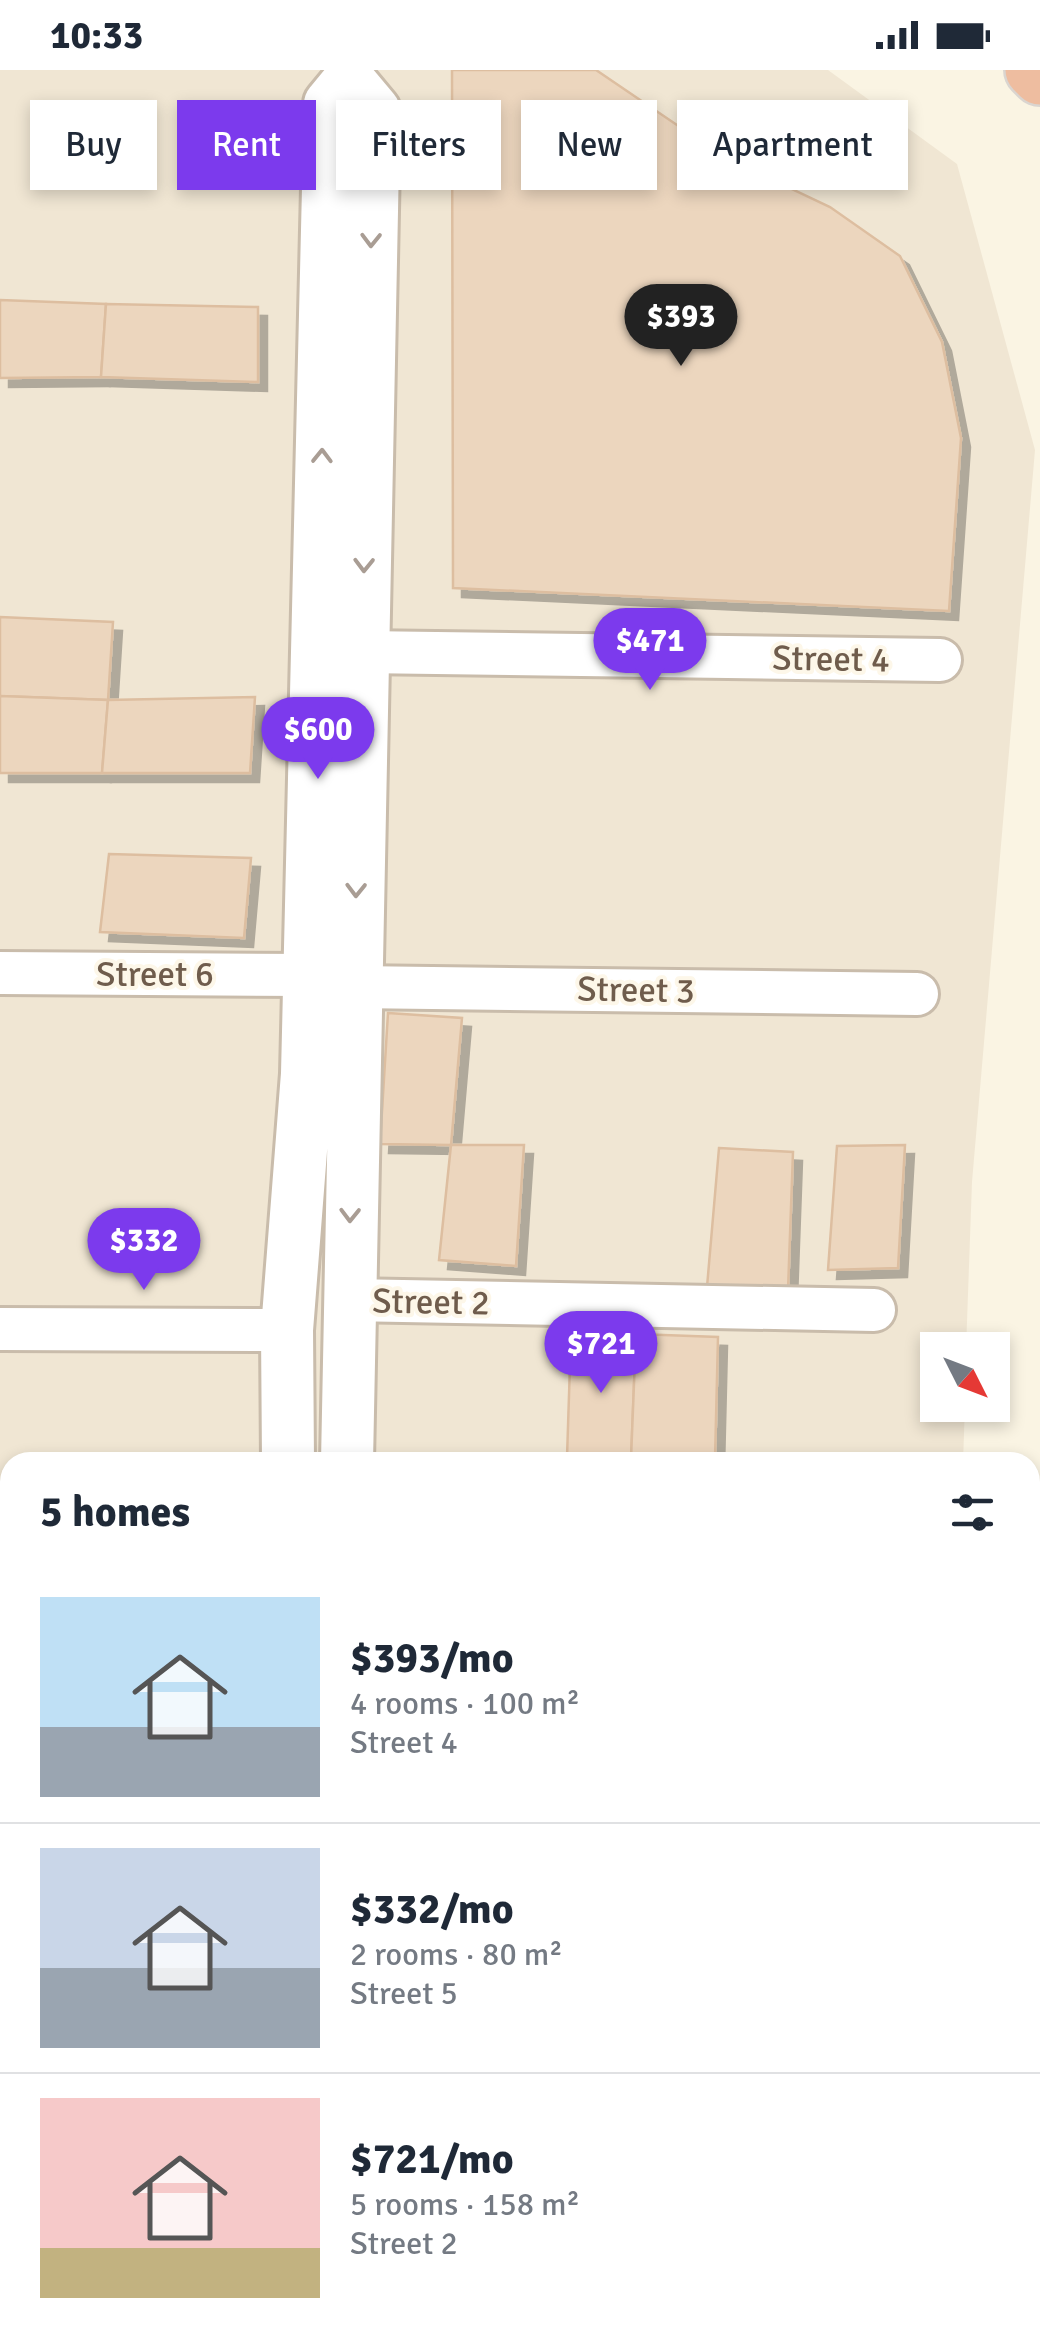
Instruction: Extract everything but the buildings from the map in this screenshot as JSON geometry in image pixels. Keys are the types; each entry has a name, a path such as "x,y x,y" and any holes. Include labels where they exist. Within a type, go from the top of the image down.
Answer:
{"highway":[{"path":"1034,70 1040,76"}],"street":[{"path":"332,981 362,652 374,111 350,81 330,104 329,1074 349,1300 346,1452"},
{"name":"Street 4","path":"362,652 940,660"},
{"name":"Street 6","path":"0,973 332,981"},
{"name":"Street 3","path":"332,981 917,994"},
{"path":"288,1452 287,1330 329,1074"},
{"name":"Street 2","path":"349,1300 874,1310"},
{"path":"0,1328 287,1330"}],"shaded area":[{"path":"0,70 828,70 869,100 677,100 677,190 908,190 908,128 957,164 1035,450 972,1182 967,1332 920,1332 920,1422 964,1422 963,1452 0,1452"}]}
